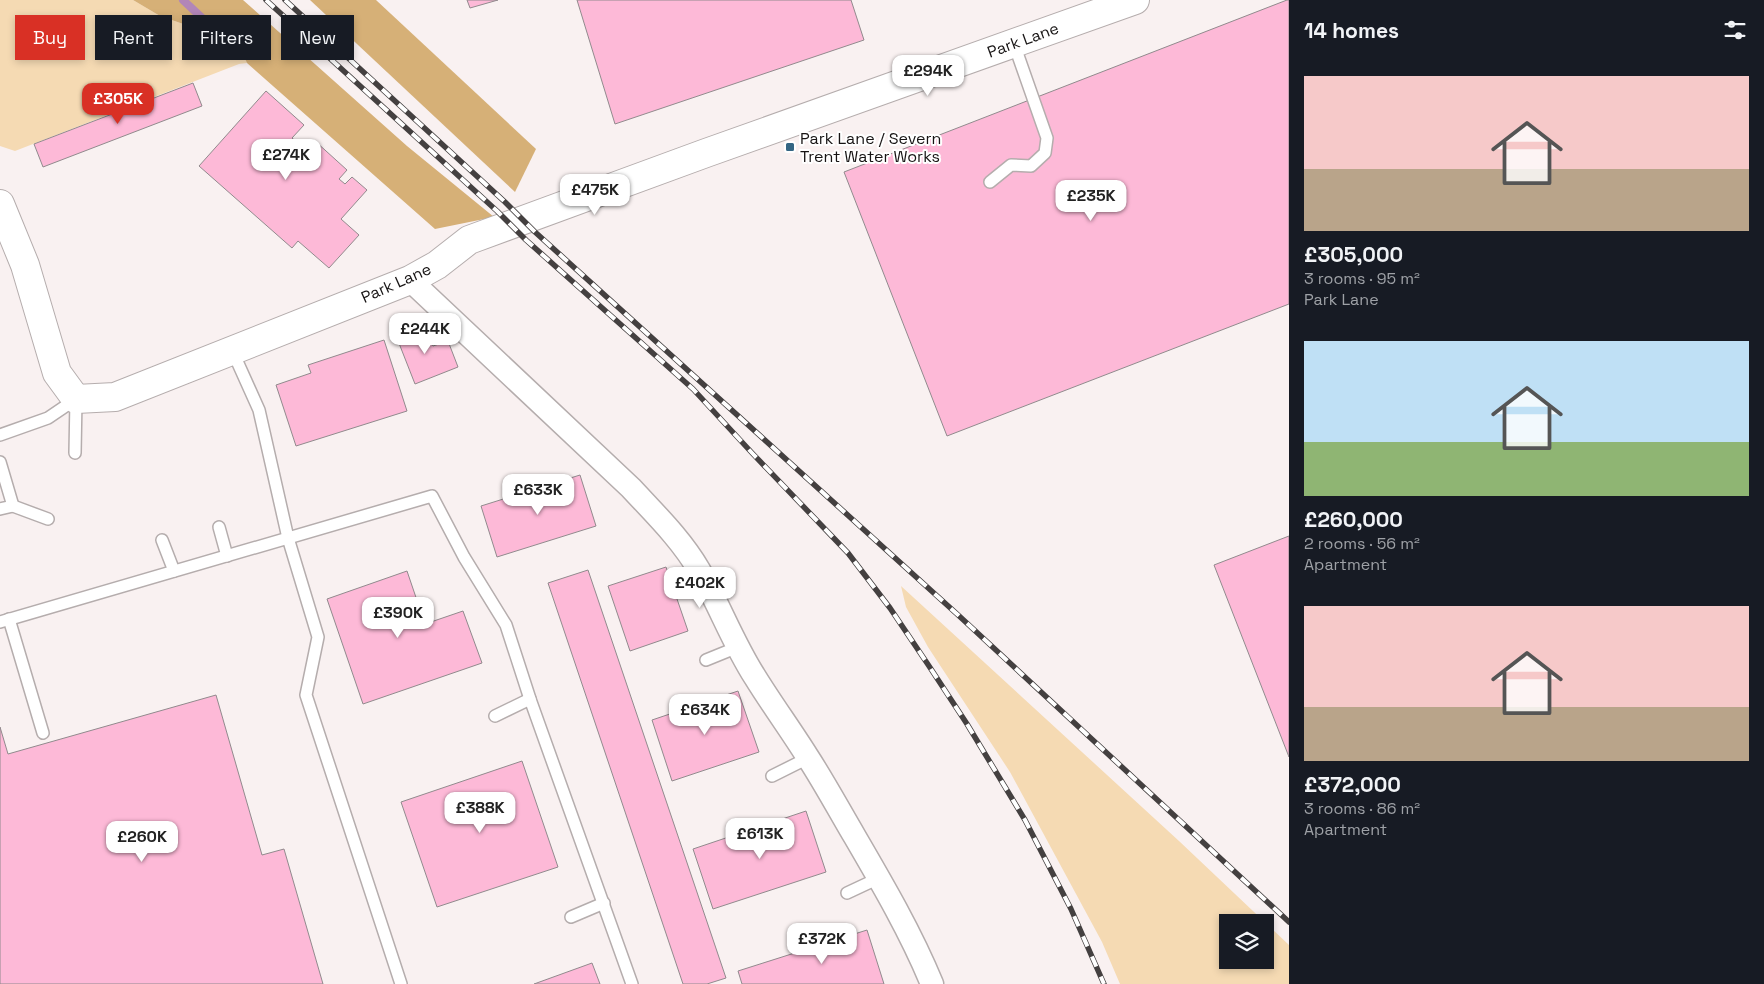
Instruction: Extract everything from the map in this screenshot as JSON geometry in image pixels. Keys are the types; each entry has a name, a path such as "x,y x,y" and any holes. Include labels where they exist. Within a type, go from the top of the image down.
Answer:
{"street":[{"name":"Park Lane","path":"76,399 115,397 410,280 437,265 469,240 706,153 1135,0"},
{"path":"0,204 25,266 57,373 76,399"},
{"path":"410,280 631,488 661,520 697,568 754,676 808,758 879,878 921,958 932,984"}],"lane":[{"path":"990,182 1011,165 1031,166 1044,153 1047,138 1014,44"},
{"path":"232,350 259,410 288,538 318,637 306,695 401,984"},
{"path":"0,435 48,418 76,399"},
{"path":"75,453 76,399"},
{"path":"0,462 13,506"},
{"path":"43,733 4,621 432,496 464,557 506,624 530,699 632,984"},
{"path":"0,509 13,506 48,519"},
{"path":"219,527 227,556"},
{"path":"162,540 174,571"},
{"path":"706,660 738,647"},
{"path":"495,716 530,699"},
{"path":"772,776 808,758"},
{"path":"847,893 879,878"},
{"path":"571,917 604,903"}],"shaded area":[{"path":"0,0 133,0 158,15 95,15 95,60 172,60 172,20 182,24 182,60 246,60 247,63 239,64 15,151 0,146"},
{"path":"133,0 243,0 260,15 182,15 182,24 172,20 172,15 158,15"},
{"path":"310,0 376,0 536,149 515,192 354,41 354,15 326,15"},
{"path":"271,25 281,34 281,60 310,60 407,146 494,217 435,229 246,60 271,60"},
{"path":"901,586 1257,914 1219,914 1219,969 1274,969 1274,931 1289,945 1289,984 1120,984 1102,942 1010,772 928,647 906,607"}],"building":[{"path":"467,0 498,0 470,8"},
{"path":"577,0 851,0 864,40 615,124"},
{"path":"1289,0 1289,304 947,436 844,172"},
{"path":"193,83 202,106 43,167 34,144"},
{"path":"266,91 304,125 292,138 307,151 315,141 347,170 339,179 345,184 352,177 367,190 341,219 359,235 329,268 298,241 292,248 199,166"},
{"path":"393,328 426,331 433,346 448,341 458,367 415,384"},
{"path":"384,340 407,411 296,446 276,385 311,373 308,365"},
{"path":"580,475 596,526 497,557 481,506"},
{"path":"1289,536 1289,757 1214,565"},
{"path":"666,567 688,631 630,651 608,586"},
{"path":"588,570 726,978 707,984 683,984 548,583"},
{"path":"407,571 425,624 463,611 482,663 363,704 327,599"},
{"path":"738,691 759,752 672,781 652,720"},
{"path":"216,695 262,855 284,849 323,984 0,984 0,727 8,754"},
{"path":"522,761 558,867 437,907 401,802"},
{"path":"806,811 826,872 713,909 693,849"},
{"path":"867,930 884,984 742,984 738,971"},
{"path":"592,963 600,984 534,984"}],"waterway":[{"path":"183,0 199,15"}],"railway":[{"path":"266,0 497,211 526,240 693,389 848,553 890,608 929,666 967,724 1025,820 1071,909 1104,984"},
{"path":"285,0 505,202 535,232 957,614 1289,922"}],"place":[{"name":"Park Lane / Severn Trent Water Works","path":"790,147"}]}
